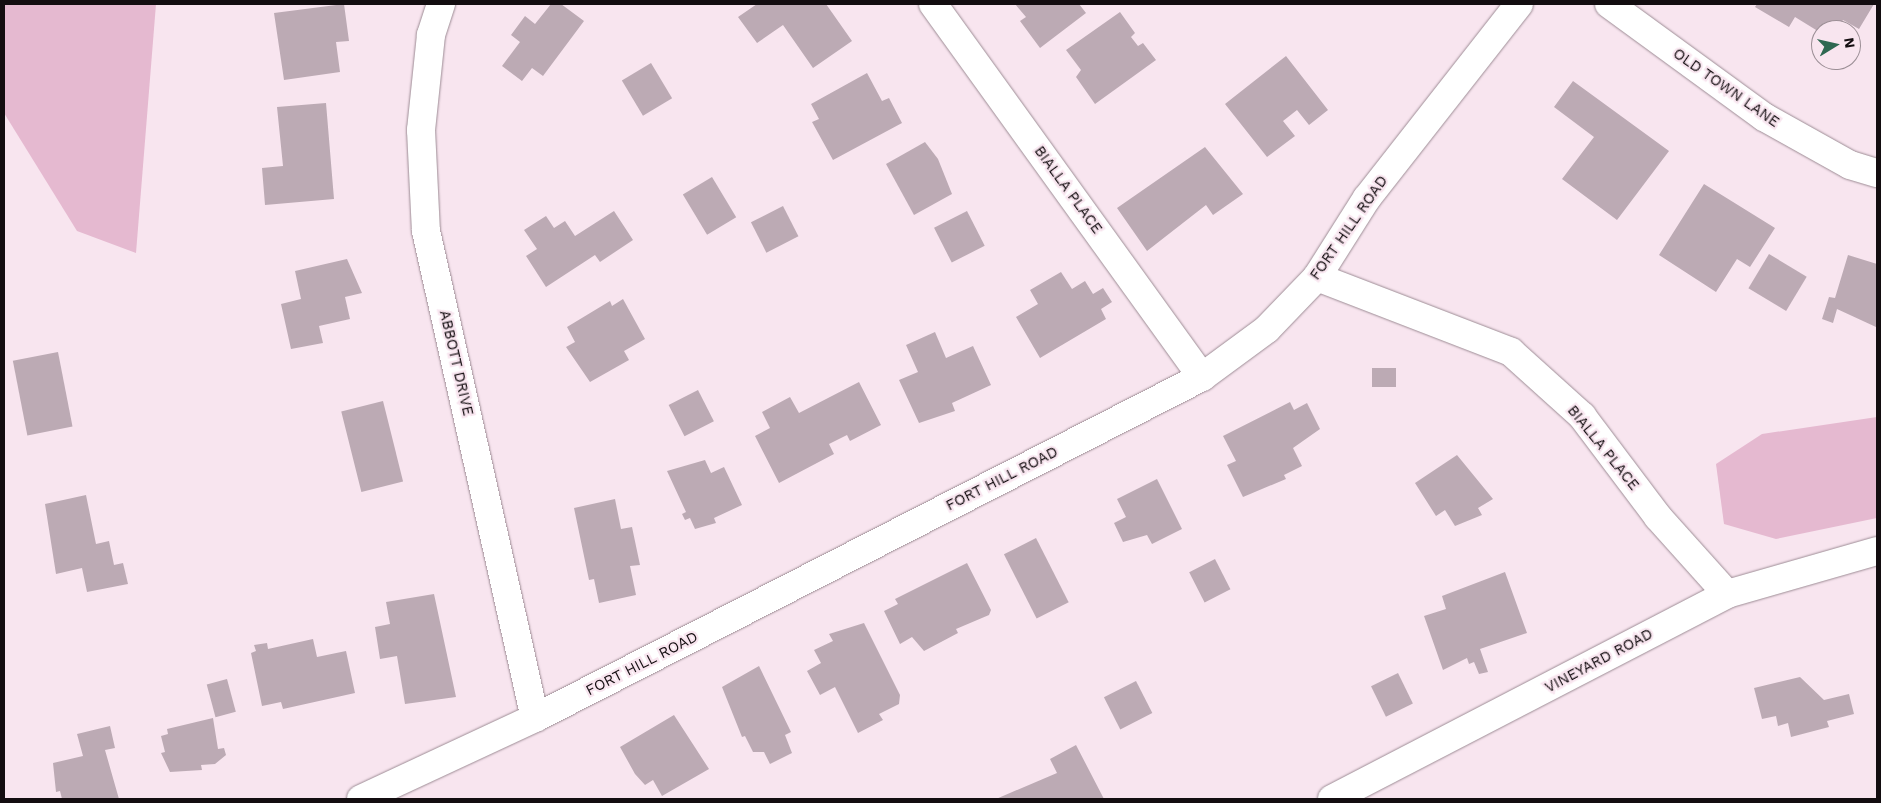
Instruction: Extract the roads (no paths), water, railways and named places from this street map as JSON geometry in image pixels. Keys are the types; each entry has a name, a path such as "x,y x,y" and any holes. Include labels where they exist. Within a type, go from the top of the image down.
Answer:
{"street":[{"name":"ABBOTT DRIVE","path":"441,4 431,35 421,130 426,230 535,718"},
{"name":"BIALLA PLACE","path":"933,4 1202,377"},
{"name":"FORT HILL ROAD","path":"361,799 535,718 1202,377 1267,330 1317,277 1367,198 1519,4"},
{"name":"OLD TOWN LANE","path":"1609,4 1764,117 1850,165 1877,173"},
{"name":"BIALLA PLACE","path":"1317,277 1511,352 1582,416 1658,517 1727,594"},
{"name":"VINEYARD ROAD","path":"1332,799 1727,594 1877,551"}]}
